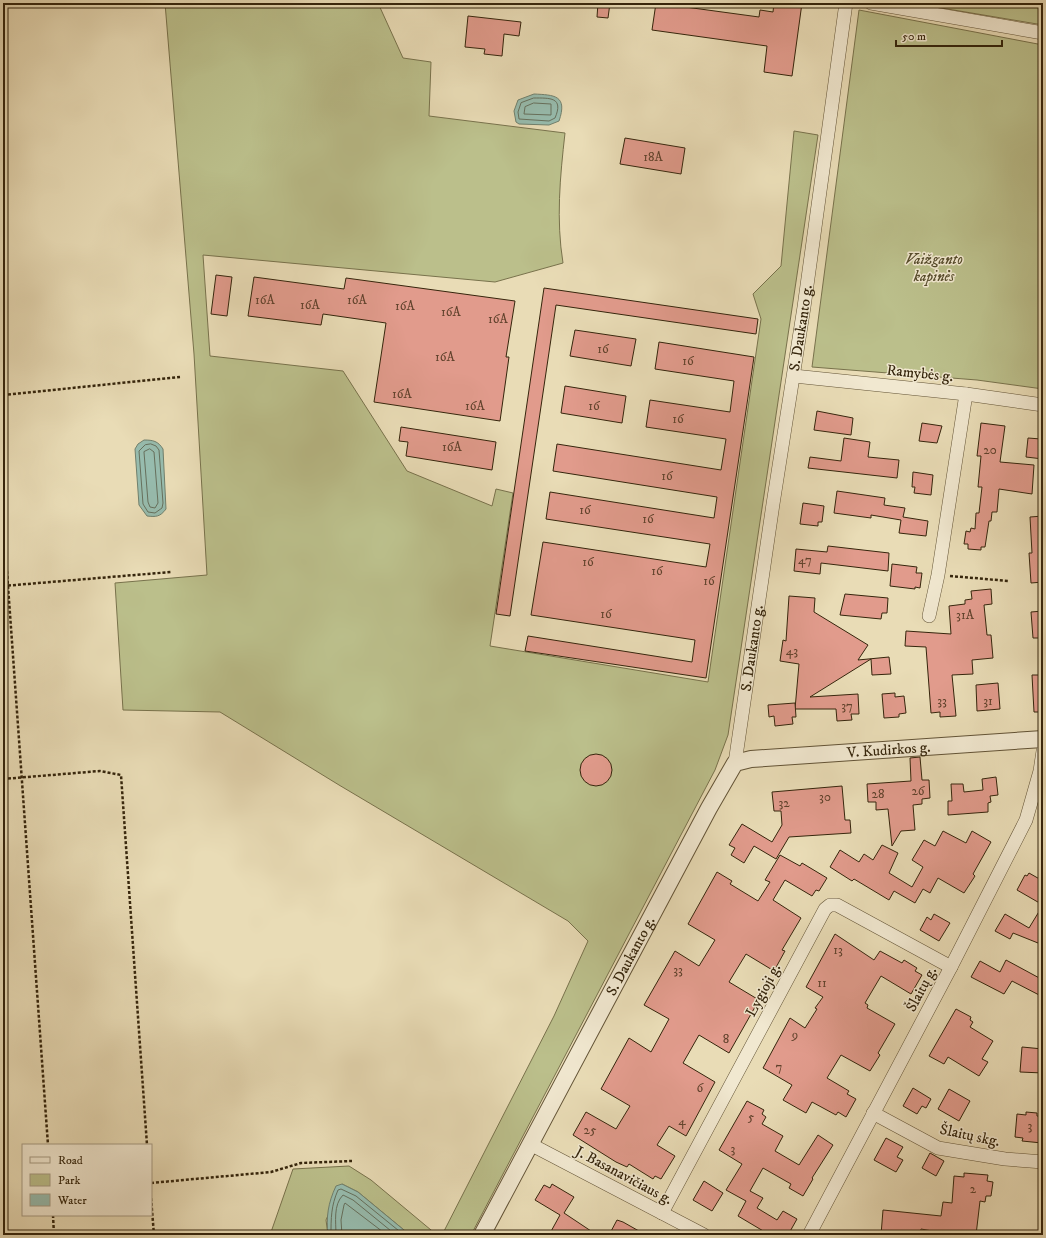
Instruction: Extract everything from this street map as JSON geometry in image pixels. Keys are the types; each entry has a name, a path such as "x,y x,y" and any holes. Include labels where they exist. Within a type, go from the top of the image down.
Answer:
{"street":[{"name":"S. Daukanto g.","path":"482,1235 712,802 735,763 772,511 794,376 846,3"},
{"path":"871,3 1043,33"},
{"name":"Ramybės g.","path":"794,376 966,394 1043,405"},
{"path":"929,616 938,575 966,394"},
{"name":"V. Kudirkos g.","path":"735,763 751,759 1043,739"},
{"name":"Šlaitų g.","path":"809,1235 951,967 1026,820 1040,771 1043,751"},
{"name":"Lygioji g.","path":"662,1213 825,909 830,905 837,905 951,967"},
{"name":"Šlaitų skg.","path":"873,1113 938,1148 1005,1159 1043,1162"},
{"name":"J. Basanavičiaus g.","path":"530,1144 704,1235"}],"path":[{"path":"3,394 180,377"},
{"path":"3,516 48,1144"},
{"path":"3,586 171,572"},
{"path":"938,575 1009,582"},
{"path":"3,778 100,771 121,775 147,1144"},
{"path":"152,1183 271,1172 301,1163 352,1161"},
{"path":"152,1210 154,1235"},
{"path":"53,1216 54,1235"}],"green space":[{"path":"165,3 378,3 403,58 431,62 429,116 565,133 560,182 559,215 563,263 495,282 203,255 210,356 343,371 407,471 492,506 496,489 513,493 490,646 708,682 761,319 753,294 781,266 794,131 818,135 728,735 715,770 471,1235 442,1235 554,1016 588,941 568,921 339,785 220,712 123,710 115,583 207,575 194,354"},
{"path":"912,3 1043,3 1043,25"},
{"name":"Vaižganto kapinės","path":"859,10 1043,45 1043,389 977,380 812,367"},
{"path":"349,1166 371,1180 437,1235 410,1235 358,1192 342,1184 326,1220 328,1235 270,1235 293,1169"}],"water":[{"path":"534,94 553,96 560,101 562,106 559,121 549,125 519,124 516,122 514,111 518,100"},
{"path":"144,440 155,442 163,449 166,509 162,514 155,516 147,516 139,505 135,449 138,444"},
{"path":"342,1184 358,1192 410,1235 328,1235 327,1222 329,1204 336,1186"}],"building":[{"path":"598,3 610,3 608,18 597,17"},
{"path":"656,3 759,17 760,10 773,12 774,3 802,3 792,76 764,72 767,46 652,30"},
{"path":"468,16 521,22 519,36 504,34 502,56 484,54 485,49 465,47"},
{"path":"625,138 685,148 681,174 620,164"},
{"path":"216,275 232,277 227,316 211,314"},
{"path":"254,277 344,289 346,278 515,301 506,357 509,357 500,421 374,402 386,323 323,314 321,325 248,316"},
{"path":"544,288 758,319 756,334 556,305 510,616 496,614"},
{"path":"575,330 636,339 631,366 570,356"},
{"path":"659,342 754,357 706,678 525,651 528,636 692,662 695,640 531,615 543,542 706,567 710,544 546,519 550,492 714,518 717,497 553,471 557,444 721,470 726,439 646,427 650,400 730,412 734,381 655,369"},
{"path":"565,386 626,396 622,423 561,413"},
{"path":"817,411 853,418 851,435 814,430"},
{"path":"922,423 942,426 937,443 919,441"},
{"path":"981,423 1005,426 1000,462 1034,465 1032,494 999,489 997,512 992,512 985,547 981,547 981,550 968,549 968,544 964,544 966,531 970,532 971,528 975,529 976,513 979,513 982,487 978,487 981,456 977,456"},
{"path":"401,427 496,442 492,470 406,456 408,442 399,441"},
{"path":"844,438 870,442 868,457 899,460 897,478 808,468 810,457 841,461"},
{"path":"1028,438 1041,439 1041,442 1043,442 1043,459 1026,457"},
{"path":"913,472 933,475 931,495 914,493 915,487 912,487"},
{"path":"837,491 885,498 884,505 905,508 903,517 928,521 926,536 899,533 901,520 871,515 871,518 834,513"},
{"path":"803,503 824,506 822,522 818,522 818,526 800,524"},
{"path":"1043,516 1043,582 1031,583 1029,553 1032,553 1030,517"},
{"path":"828,546 889,553 888,571 821,563 820,574 794,571 796,549 827,552"},
{"path":"892,564 917,567 916,573 922,573 920,588 915,587 915,589 890,586"},
{"path":"991,589 992,604 984,605 987,635 991,635 993,658 972,660 973,674 952,675 956,716 940,717 940,712 931,713 926,647 905,646 906,631 951,634 949,606 965,604 965,600 972,599 971,591"},
{"path":"845,594 888,598 887,613 882,613 881,619 840,615"},
{"path":"789,596 815,598 814,612 868,645 858,660 889,657 891,674 872,675 871,659 810,697 858,694 859,714 851,714 852,720 837,721 836,709 795,709 799,664 780,661 783,640 786,641"},
{"path":"1043,611 1043,638 1033,638 1031,612"},
{"path":"1032,675 1043,675 1043,712 1034,712"},
{"path":"998,683 1000,709 977,711 976,685"},
{"path":"895,693 895,697 904,696 906,713 899,714 899,717 884,718 882,694"},
{"path":"795,703 796,717 792,717 793,724 775,726 774,716 769,717 768,705"},
{"path":"593,754 599,754 609,761 612,770 611,776 605,783 599,786 593,786 583,779 580,773 580,767 587,757"},
{"path":"920,757 922,780 929,780 930,798 922,799 922,804 913,805 915,830 901,831 892,846 888,809 876,810 876,802 868,802 867,784 911,781 910,758"},
{"path":"996,777 998,795 990,796 991,802 988,803 988,812 948,815 948,801 952,801 951,784 963,784 964,792 983,790 982,779"},
{"path":"842,786 845,820 850,820 851,833 789,837 776,859 754,846 744,863 731,855 735,848 729,845 742,824 772,842 782,825 781,811 774,811 772,792"},
{"path":"943,831 966,843 972,831 991,842 973,874 975,876 964,893 938,878 930,893 923,889 915,903 894,891 889,900 854,879 852,881 830,867 840,850 859,862 864,854 873,860 882,845 898,853 889,873 912,887 923,867 912,860 924,840 935,846"},
{"path":"780,855 800,866 802,863 827,878 819,891 816,890 812,896 785,880 773,900 801,918 782,950 785,951 774,971 746,954 729,982 759,1000 729,1053 699,1035 683,1063 715,1082 686,1136 669,1126 657,1145 675,1156 661,1179 655,1176 653,1179 629,1164 627,1167 616,1162 573,1135 586,1112 616,1129 630,1106 601,1089 629,1038 651,1052 669,1019 644,1005 675,951 699,966 715,940 688,924 717,872 732,881 730,884 758,901 770,882 765,880"},
{"path":"1029,873 1043,881 1043,905 1017,890 1025,875 1027,876"},
{"path":"1043,905 1043,945 1013,933 1010,939 995,931 1005,914 1029,928"},
{"path":"934,914 950,923 939,941 920,930 927,917 931,920"},
{"path":"835,934 874,960 880,951 902,963 904,960 917,968 915,971 922,975 911,994 881,976 865,1003 868,1005 867,1008 895,1024 878,1053 880,1055 870,1071 841,1055 827,1078 849,1091 847,1094 856,1099 846,1117 838,1112 836,1115 812,1102 806,1113 783,1100 792,1085 763,1068 790,1018 805,1028 817,1009 815,1008 823,997 806,987"},
{"path":"1006,960 1043,980 1043,997 1012,981 1004,994 971,977 980,961 1000,972"},
{"path":"956,1009 971,1017 970,1020 973,1022 970,1027 993,1041 982,1059 988,1062 979,1076 948,1057 944,1064 929,1056"},
{"path":"1022,1047 1043,1049 1043,1073 1020,1072"},
{"path":"913,1088 931,1099 926,1108 922,1106 917,1114 903,1106"},
{"path":"949,1089 970,1101 959,1121 938,1109"},
{"path":"747,1101 764,1110 762,1114 766,1117 762,1124 783,1136 775,1151 799,1165 818,1135 833,1145 812,1178 813,1179 803,1196 789,1188 791,1184 763,1168 750,1191 763,1198 757,1208 777,1220 783,1211 797,1219 788,1235 770,1235 738,1216 746,1201 726,1190 742,1164 719,1150"},
{"path":"1026,1112 1037,1113 1037,1116 1043,1117 1042,1143 1022,1141 1023,1138 1015,1137 1017,1114 1026,1115"},
{"path":"886,1138 903,1147 897,1157 903,1160 896,1172 874,1160"},
{"path":"930,1153 944,1161 936,1176 922,1168"},
{"path":"964,1173 988,1175 987,1181 993,1182 991,1196 986,1196 985,1202 980,1201 976,1235 956,1232 955,1235 921,1229 920,1235 881,1235 883,1210 941,1216 943,1202 952,1203 954,1176 964,1177"},
{"path":"704,1181 723,1193 712,1211 693,1200"},
{"path":"552,1184 574,1197 564,1213 597,1235 549,1235 560,1215 535,1200 544,1185 550,1188"},
{"path":"617,1220 623,1222 646,1235 609,1235"}]}
